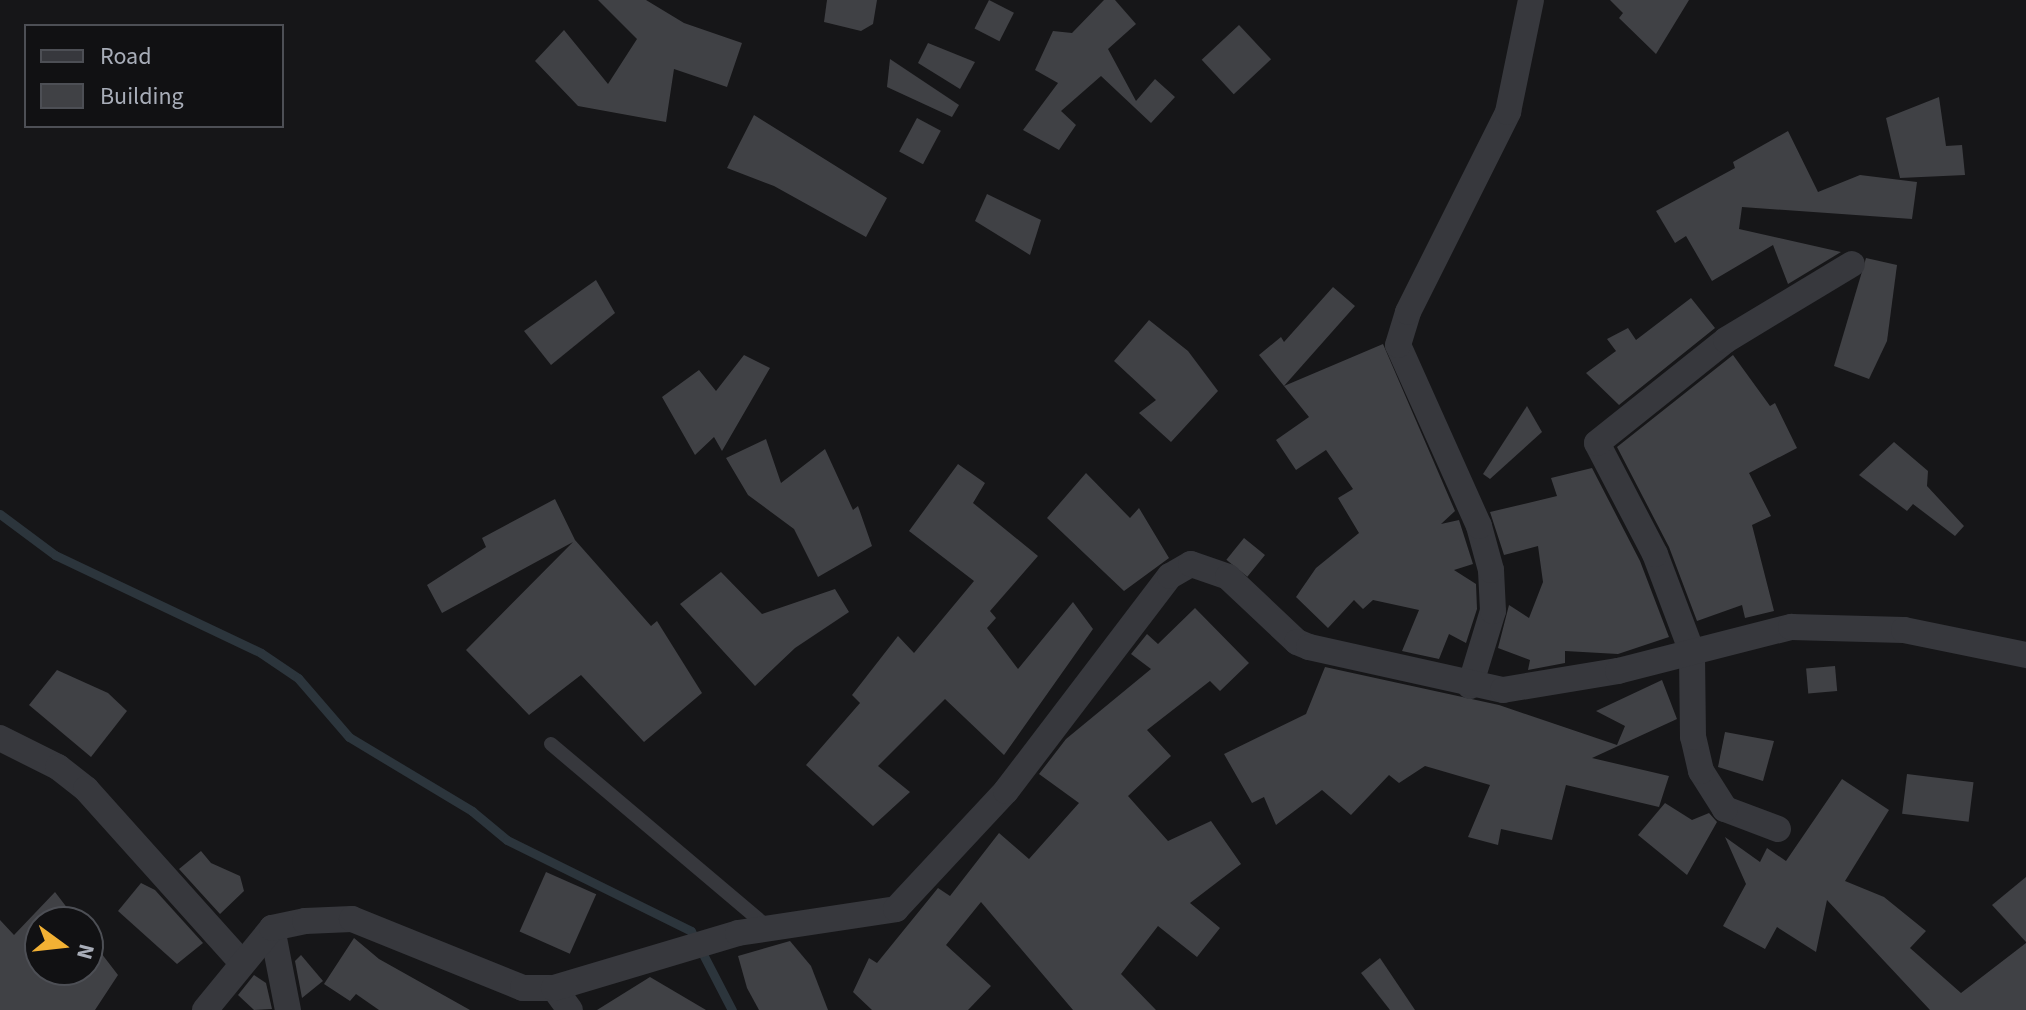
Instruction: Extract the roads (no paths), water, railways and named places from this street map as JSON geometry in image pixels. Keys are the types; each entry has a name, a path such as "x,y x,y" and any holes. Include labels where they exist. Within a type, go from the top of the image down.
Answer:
{"street":[{"path":"1470,686 1493,611 1491,570 1479,526 1398,345 1408,312 1508,112 1531,0"},
{"path":"1778,829 1725,809 1708,785 1693,737 1692,652 1655,554 1599,452 1598,440 1726,340 1852,264"},
{"path":"205,1010 272,928 352,919 523,988 554,988 738,933 881,915 909,900 1006,791 1153,604 1170,576 1191,564 1228,577 1297,642 1470,686 1539,688 1791,627 1844,627 1930,634 2026,655"},
{"path":"0,738 58,767 86,789 242,963"},
{"path":"272,928 288,1010"},
{"path":"554,988 570,1010"}],"lane":[{"path":"551,744 769,928"}],"waterway":[{"path":"0,514 55,555 261,653 298,678 349,737 472,811 507,840 691,931 732,1010"}]}
